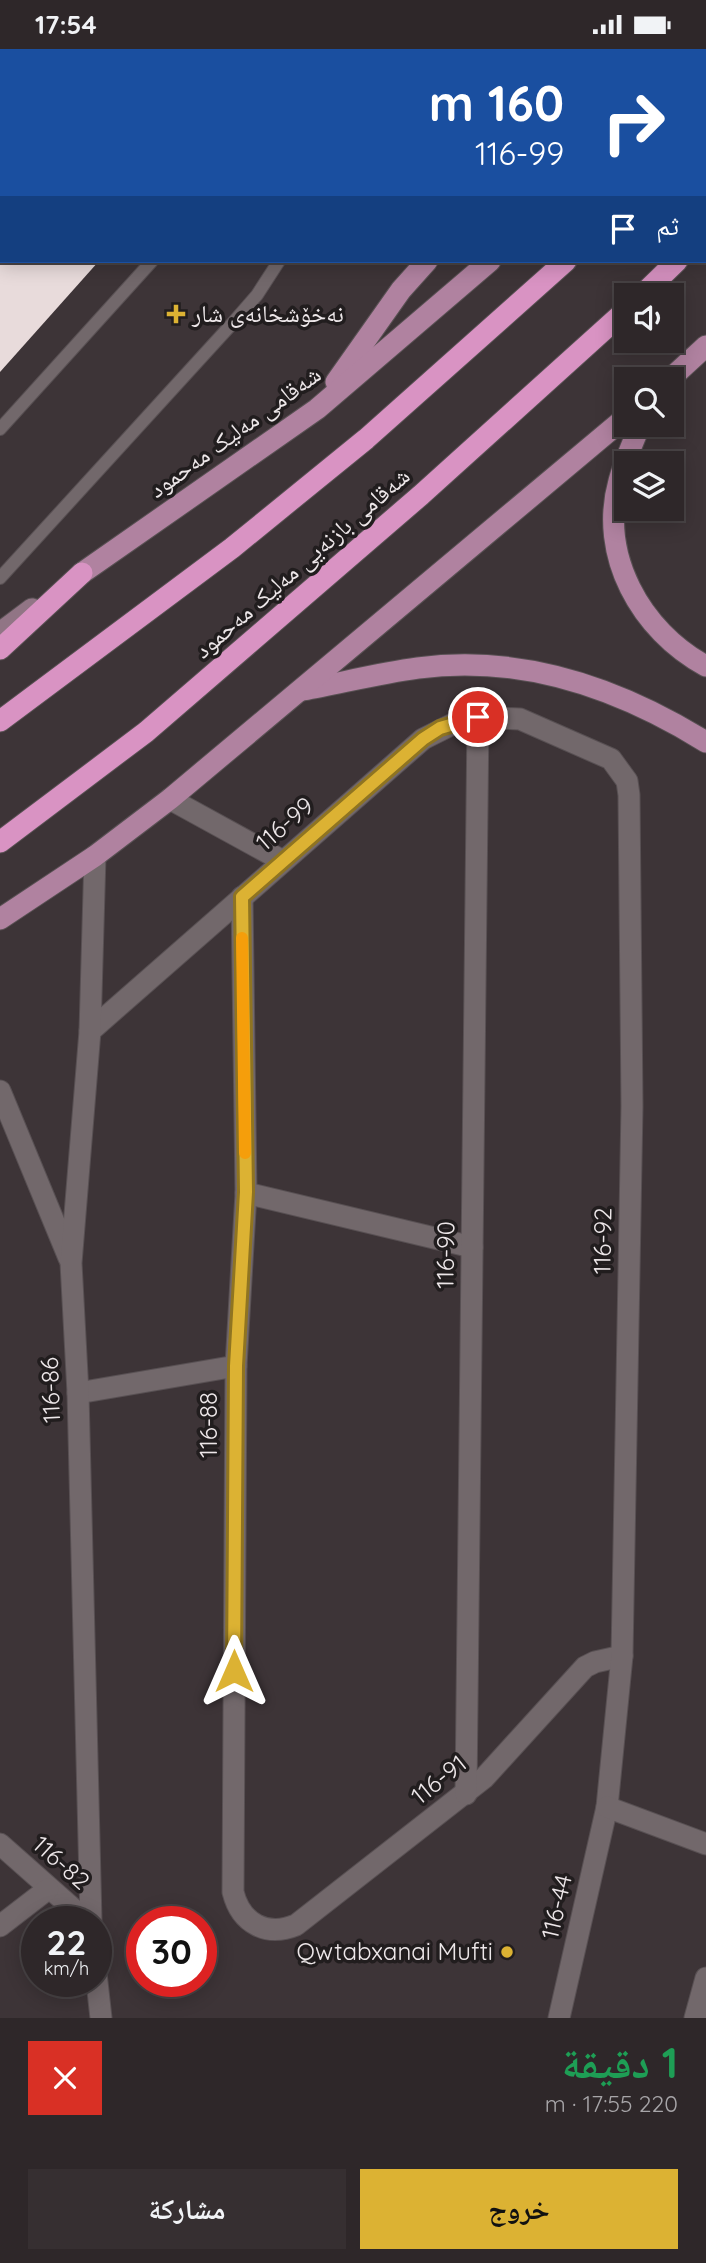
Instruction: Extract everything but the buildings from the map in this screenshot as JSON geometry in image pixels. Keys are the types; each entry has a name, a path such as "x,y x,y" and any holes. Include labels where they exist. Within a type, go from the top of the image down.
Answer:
{"highway":[{"path":"0,721 232,548 366,439 564,263"},
{"path":"654,283 675,263"},
{"name":"شەقامی بازنەیی مەلیک مەحمود","path":"0,842 146,732 421,495 614,321"},
{"path":"0,649 82,573"}],"main road":[{"path":"317,409 401,290 425,263"},
{"name":"شەقامی مەلیک مەحمود","path":"0,633 317,409 488,263"},
{"path":"683,367 706,346"},
{"path":"0,919 95,856 170,799 614,427"},
{"path":"635,437 618,482 613,524 616,550 635,600 650,622 669,641 706,666"},
{"path":"301,691 418,667 465,664 520,667 567,678 625,697 706,742"}],"street":[{"name":"116-99","path":"90,1031 423,739 440,728 478,717 520,719 540,726"},
{"name":"116-90","path":"466,1794 478,717"},
{"name":"116-92","path":"540,726 611,759 627,781 629,795 632,1106 622,1656 607,1807"},
{"path":"170,799 282,862"},
{"name":"116-86","path":"89,1906 78,1394 71,1263 90,1031 95,856"},
{"name":"116-88","path":"242,897 246,1192 236,1366 233,1892 236,1904 252,1923 274,1930"},
{"path":"2,1105 71,1263"},
{"path":"246,1192 472,1247"},
{"path":"78,1394 236,1366"},
{"name":"116-91","path":"274,1930 296,1925 466,1794 501,1761 585,1667 622,1656"},
{"path":"607,1807 706,1844"},
{"name":"116-44","path":"559,2018 607,1807"},
{"name":"116-82","path":"0,1844 70,1906"},
{"path":"0,1926 48,1889"},
{"path":"695,2018 706,1978"},
{"path":"99,1997 101,2018"}],"lane":[{"path":"0,429 150,263"},
{"path":"0,578 24,555 230,326 257,295 278,263"}],"slow traffic":[{"path":"242,938 245,1153"}],"place":[{"name":"نەخۆشخانەی شار","path":"176,314"},
{"name":"Qwtabxanai Mufti","path":"507,1952"}],"route":[{"path":"234,1671 236,1366 246,1192 242,897 423,739 440,728 478,717"}]}
